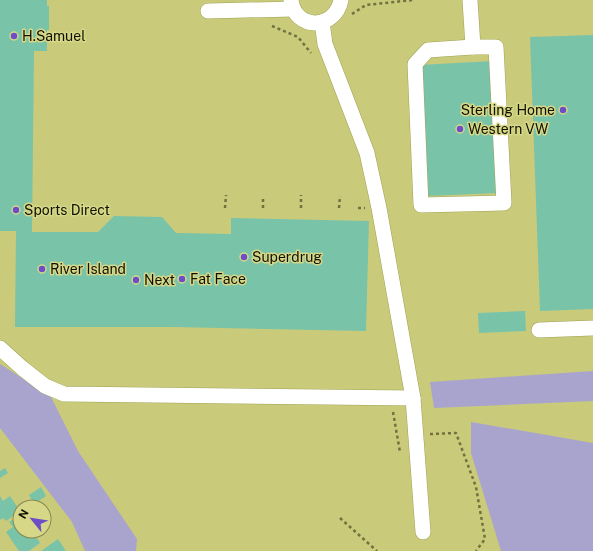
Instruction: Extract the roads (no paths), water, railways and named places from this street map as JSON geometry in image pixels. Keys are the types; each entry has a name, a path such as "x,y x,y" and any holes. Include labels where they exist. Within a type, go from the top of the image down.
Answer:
{"street":[{"path":"208,11 261,10 292,4 297,14 302,19 315,23 330,19 336,14 340,7 341,0"},
{"path":"470,0 473,47"},
{"path":"322,22 325,44 367,153 381,218 413,398 423,532"},
{"path":"473,47 496,47 504,203 421,205 415,64 428,50 473,47"},
{"path":"539,330 593,328"},
{"path":"0,348 44,386 64,394 413,398"}],"place":[{"name":"H.Samuel","path":"14,36"},
{"name":"Sterling Home","path":"563,110"},
{"name":"Western VW","path":"460,129"},
{"name":"Sports Direct","path":"16,210"},
{"name":"Superdrug","path":"244,257"},
{"name":"River Island","path":"42,269"},
{"name":"Fat Face","path":"182,279"},
{"name":"Next","path":"136,280"}]}
